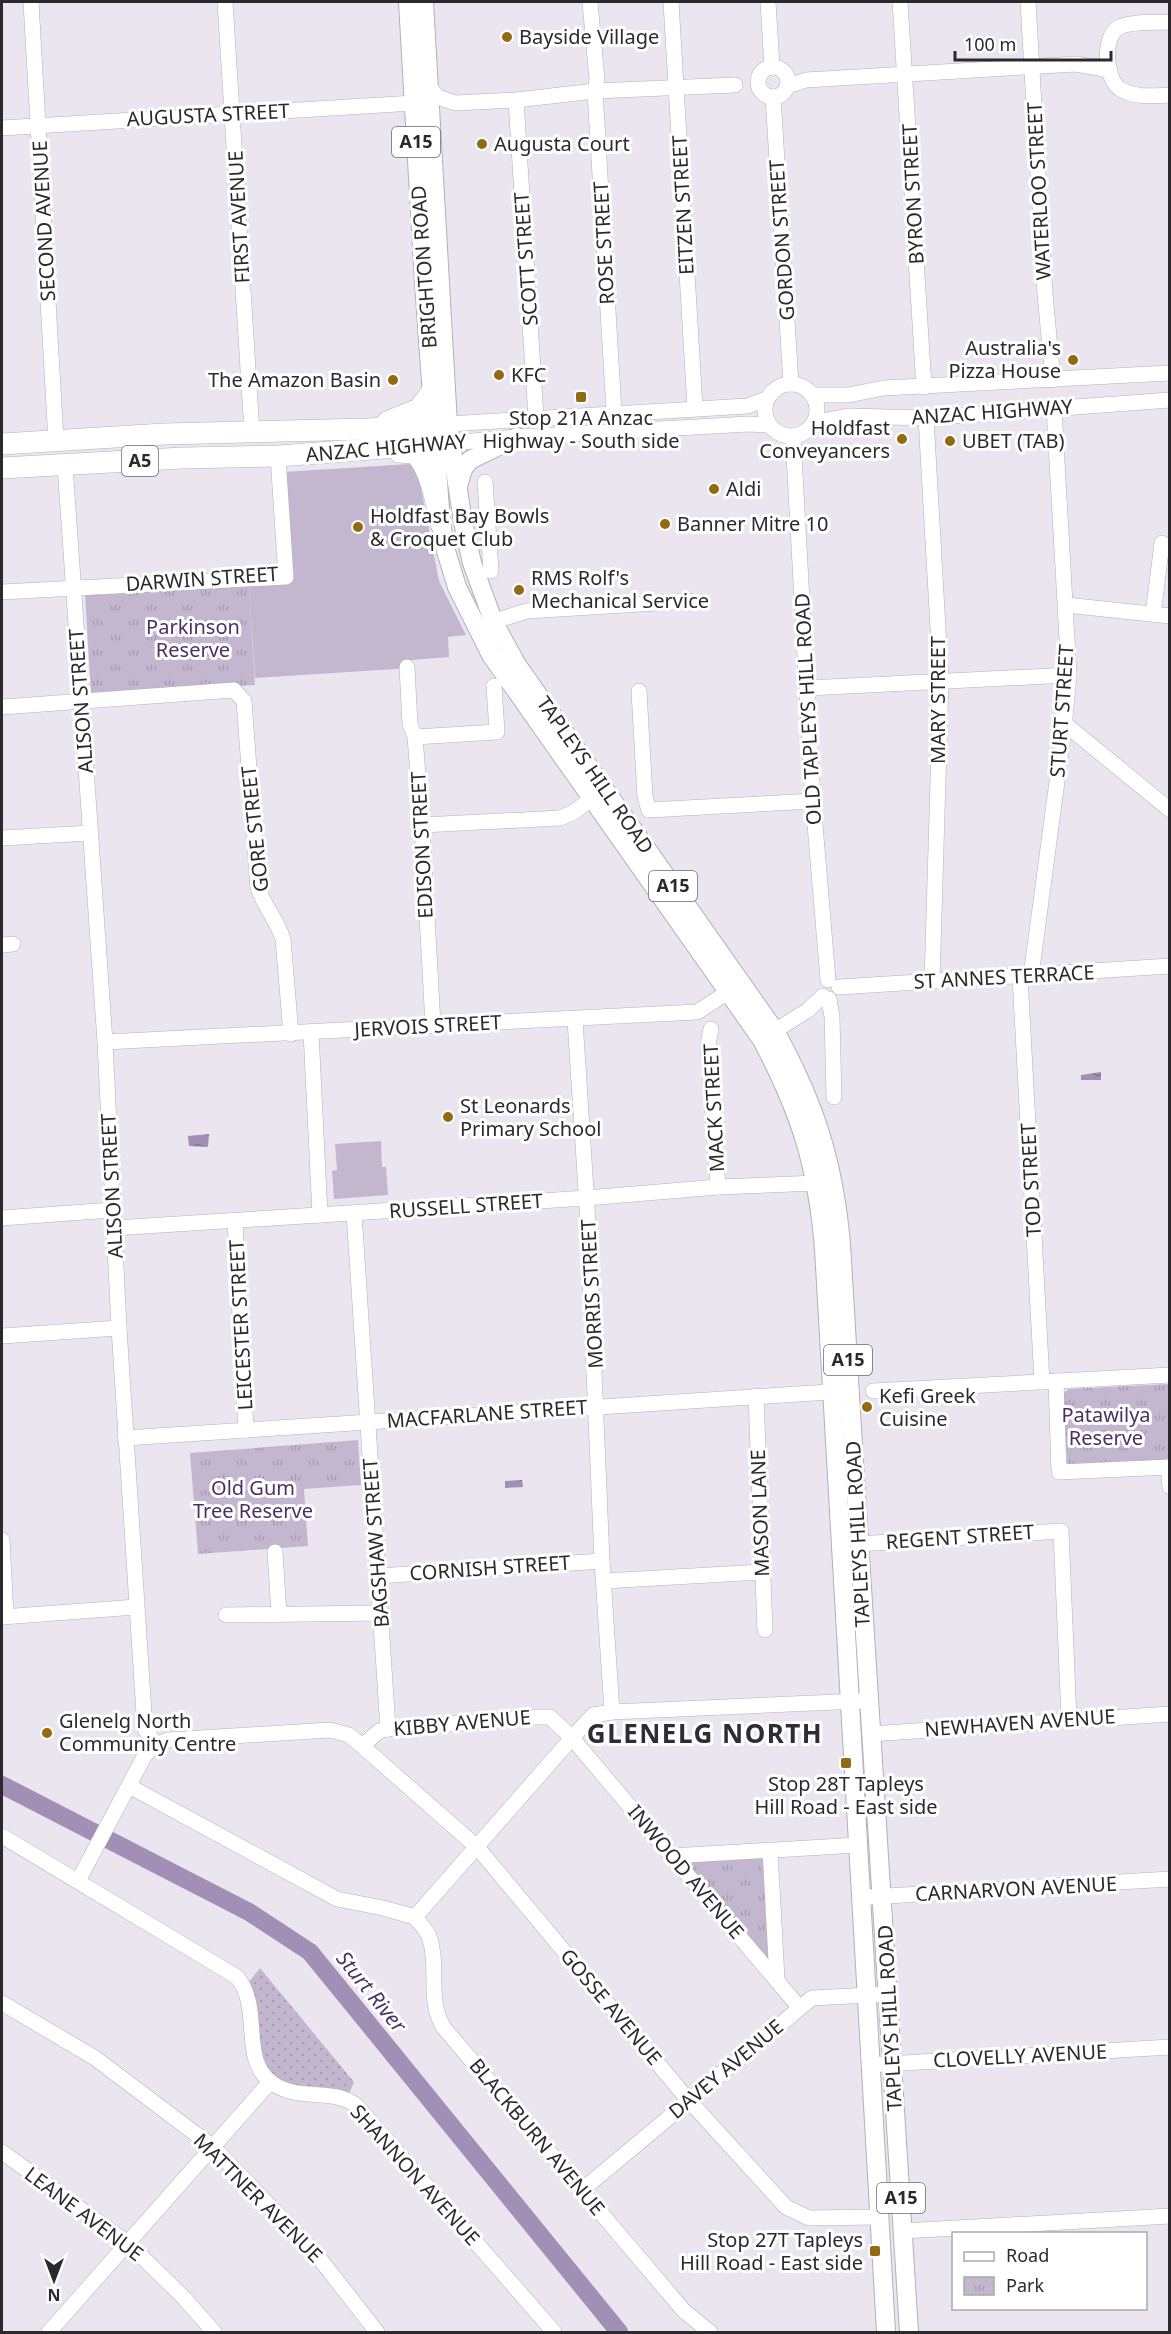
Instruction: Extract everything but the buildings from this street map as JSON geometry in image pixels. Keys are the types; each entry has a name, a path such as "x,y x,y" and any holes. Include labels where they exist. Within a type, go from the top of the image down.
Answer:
{"highway":[{"path":"367,429 419,409 432,392"},
{"name":"ANZAC HIGHWAY","path":"2,444 164,434 367,429 442,434"},
{"path":"164,434 162,441 166,451 172,456 183,458"},
{"name":"ANZAC HIGHWAY","path":"2,468 381,450 442,434"},
{"path":"141,436 150,448 151,456 147,460"},
{"path":"381,450 415,453 422,461 441,524"}],"main road":[{"name":"BRIGHTON ROAD","path":"408,2 432,392 442,434"},
{"name":"BRIGHTON ROAD","path":"424,2 442,434"},
{"path":"414,103 429,85"},
{"name":"TAPLEYS HILL ROAD","path":"442,434 458,485 467,541 491,655 516,692 598,793 769,1035 796,1069 812,1104 826,1145 834,1183 841,1244 841,1391 859,1701 870,1734 883,1897 909,2332"},
{"name":"TAPLEYS HILL ROAD","path":"442,434 441,524 446,551 457,587 486,627"},
{"path":"458,485 463,469 470,460 517,437"},
{"name":"TAPLEYS HILL ROAD","path":"769,1035 799,1118 817,1183 859,1544 858,1845 886,2332"}],"street":[{"name":"SECOND AVENUE","path":"31,2 56,441"},
{"name":"FIRST AVENUE","path":"225,2 252,433"},
{"name":"ROSE STREET","path":"590,2 597,80 595,91 614,412"},
{"name":"EITZEN STREET","path":"671,2 695,408"},
{"path":"768,2 772,67"},
{"name":"BYRON STREET","path":"900,2 924,387"},
{"name":"WATERLOO STREET","path":"1028,2 1045,294 1053,380"},
{"path":"1076,64 1100,50 1111,34 1120,27 1170,22"},
{"path":"1108,41 1111,78 1120,89 1138,95 1168,98"},
{"path":"787,81 1076,64 1110,70"},
{"path":"772,67 781,69 787,81 782,94 773,97 764,94 759,84 764,70 772,67"},
{"path":"429,85 434,95 444,100 467,102 516,100 595,91 759,84"},
{"name":"GORDON STREET","path":"773,97 791,384"},
{"name":"SCOTT STREET","path":"516,100 536,418"},
{"path":"430,119 454,105 467,102"},
{"name":"AUGUSTA STREET","path":"2,128 414,103"},
{"name":"ANZAC HIGHWAY","path":"813,395 848,395 884,388 1170,374"},
{"path":"791,384 807,389 813,395 818,408 816,422 806,432 793,437 776,432 769,425 765,408 767,399 777,388 791,384"},
{"name":"ANZAC HIGHWAY","path":"442,434 536,418 747,406 767,399"},
{"name":"ANZAC HIGHWAY","path":"816,422 848,416 926,418 1170,400"},
{"name":"STURT STREET","path":"1026,977 1065,724 1069,675 1054,408"},
{"name":"MARY STREET","path":"926,418 941,681 932,981"},
{"name":"ANZAC HIGHWAY","path":"442,434 517,437 749,424 769,425"},
{"name":"OLD TAPLEYS HILL ROAD","path":"793,437 813,801 834,984"},
{"name":"DARWIN STREET","path":"2,592 286,577 278,456"},
{"name":"ALISON STREET","path":"65,465 105,1042 112,1210 136,1607 145,1729 156,1745"},
{"path":"485,482 491,571"},
{"path":"467,541 490,539"},
{"path":"1153,614 1162,543"},
{"path":"486,627 527,611 690,601"},
{"path":"1066,605 1170,616"},
{"name":"EDISON STREET","path":"407,667 410,724 415,738 422,825 433,1025"},
{"path":"808,688 1069,675"},
{"path":"415,738 497,732 494,686"},
{"name":"GORE STREET","path":"81,702 234,690 244,701 258,888 262,901 278,925 283,939 291,1034"},
{"path":"639,691 645,797 649,810 813,801"},
{"path":"2,706 81,702"},
{"path":"1065,724 1170,810"},
{"path":"422,825 560,818 574,812 598,793"},
{"path":"2,838 90,833"},
{"name":"ST ANNES TERRACE","path":"834,984 1026,977 1170,966"},
{"name":"TOD STREET","path":"1026,977 1049,1382 1059,1472 1169,1467"},
{"path":"834,984 821,986 832,1017 834,1097"},
{"name":"JERVOIS STREET","path":"105,1042 698,1012 736,988"},
{"path":"769,1035 826,998"},
{"name":"MORRIS STREET","path":"575,1020 587,1198 602,1560 612,1712"},
{"name":"MACK STREET","path":"711,1029 708,1045 718,1187"},
{"path":"310,1032 320,1215"},
{"name":"RUSSELL STREET","path":"114,1228 587,1198 718,1187 817,1183"},
{"path":"2,1218 112,1210"},
{"name":"BAGSHAW STREET","path":"354,1213 388,1729"},
{"name":"LEICESTER STREET","path":"235,1221 246,1430"},
{"path":"2,1336 119,1328"},
{"path":"873,1391 1170,1375"},
{"name":"MACFARLANE STREET","path":"125,1438 597,1405 841,1391"},
{"name":"MASON LANE","path":"756,1396 765,1630"},
{"path":"1169,1467 1170,1487"},
{"name":"REGENT STREET","path":"859,1544 1061,1531 1069,1720"},
{"path":"2,1540 4,1616 136,1607"},
{"path":"275,1552 279,1614"},
{"name":"CORNISH STREET","path":"378,1576 602,1560"},
{"path":"604,1581 762,1572"},
{"path":"226,1615 381,1613"},
{"path":"129,1786 337,1899 415,1917 593,1715 612,1712 859,1701"},
{"name":"NEWHAVEN AVENUE","path":"870,1734 1170,1713"},
{"name":"KIBBY AVENUE","path":"362,1746 379,1731 388,1729 550,1717 572,1737"},
{"path":"78,1881 145,1755 156,1745 168,1740 330,1730 349,1735 362,1746"},
{"name":"INWOOD AVENUE","path":"572,1737 799,2007"},
{"name":"GOSSE AVENUE","path":"362,1746 477,1847 689,2100 786,2207 809,2218 879,2217"},
{"path":"2,1836 237,1977 248,1994 256,2064 270,2082 49,2332"},
{"path":"671,1856 858,1845"},
{"path":"770,1850 777,1979"},
{"name":"CARNARVON AVENUE","path":"862,1898 1170,1879"},
{"name":"BLACKBURN AVENUE","path":"415,1917 428,1934 434,1957 434,2005 444,2028 684,2311 710,2332"},
{"name":"DAVEY AVENUE","path":"582,2190 812,1998 889,1994"},
{"name":"MATTNER AVENUE","path":"2,2003 95,2058 213,2148 316,2254 378,2332"},
{"name":"CLOVELLY AVENUE","path":"870,2065 1170,2048"},
{"name":"SHANNON AVENUE","path":"270,2082 291,2093 331,2095 356,2104 554,2332"},
{"name":"LEANE AVENUE","path":"2,2152 129,2244 184,2298 214,2332"},
{"path":"903,2231 1170,2216"}],"green space":[{"name":"Holdfast Bay Bowls & Croquet Club","path":"409,464 418,472 439,581 466,635 448,637 449,657 411,660 412,668 255,678 249,584 291,581 284,472"},
{"name":"Parkinson Reserve","path":"249,584 255,685 91,694 85,594"},
{"path":"381,1141 382,1167 386,1167 388,1195 334,1199 332,1171 337,1170 335,1144"},
{"name":"Patawilya Reserve","path":"1169,1384 1169,1462 1069,1465 1062,1394 1069,1389"},
{"name":"Old Gum Tree Reserve","path":"358,1440 361,1485 304,1489 308,1546 198,1554 190,1453"},
{"path":"763,1856 771,1963 683,1860"},
{"path":"260,1968 354,2082 349,2094 294,2089 265,2069 248,1983"}],"water":[{"path":"1101,1072 1101,1080 1081,1080 1081,1075"},
{"path":"209,1134 208,1147 189,1146 188,1136"},
{"path":"522,1480 523,1487 505,1488 505,1481"}],"waterway":[{"name":"Sturt River","path":"2,1785 249,1912 310,1952 619,2332"}],"place":[{"name":"Bayside Village","path":"507,37"},
{"name":"Augusta Court","path":"482,144"},
{"name":"Australia's Pizza House","path":"1073,360"},
{"name":"KFC","path":"499,375"},
{"name":"The Amazon Basin","path":"393,380"},
{"name":"Stop 21A Anzac Highway - South side","path":"581,397"},
{"name":"Holdfast Conveyancers","path":"902,439"},
{"name":"UBET (TAB)","path":"950,441"},
{"name":"Aldi","path":"714,489"},
{"name":"Banner Mitre 10","path":"665,524"},
{"name":"Holdfast Bay Bowls & Croquet Club","path":"358,527"},
{"name":"RMS Rolf's Mechanical Service","path":"519,590"},
{"name":"St Leonards Primary School","path":"448,1117"},
{"name":"Kefi Greek Cuisine","path":"867,1407"},
{"name":"Glenelg North Community Centre","path":"47,1733"},
{"name":"Stop 28T Tapleys Hill Road - East side","path":"846,1763"},
{"name":"Stop 27T Tapleys Hill Road - East side","path":"875,2251"}],"district":[{"name":"GLENELG NORTH","path":"705,1734"}]}
